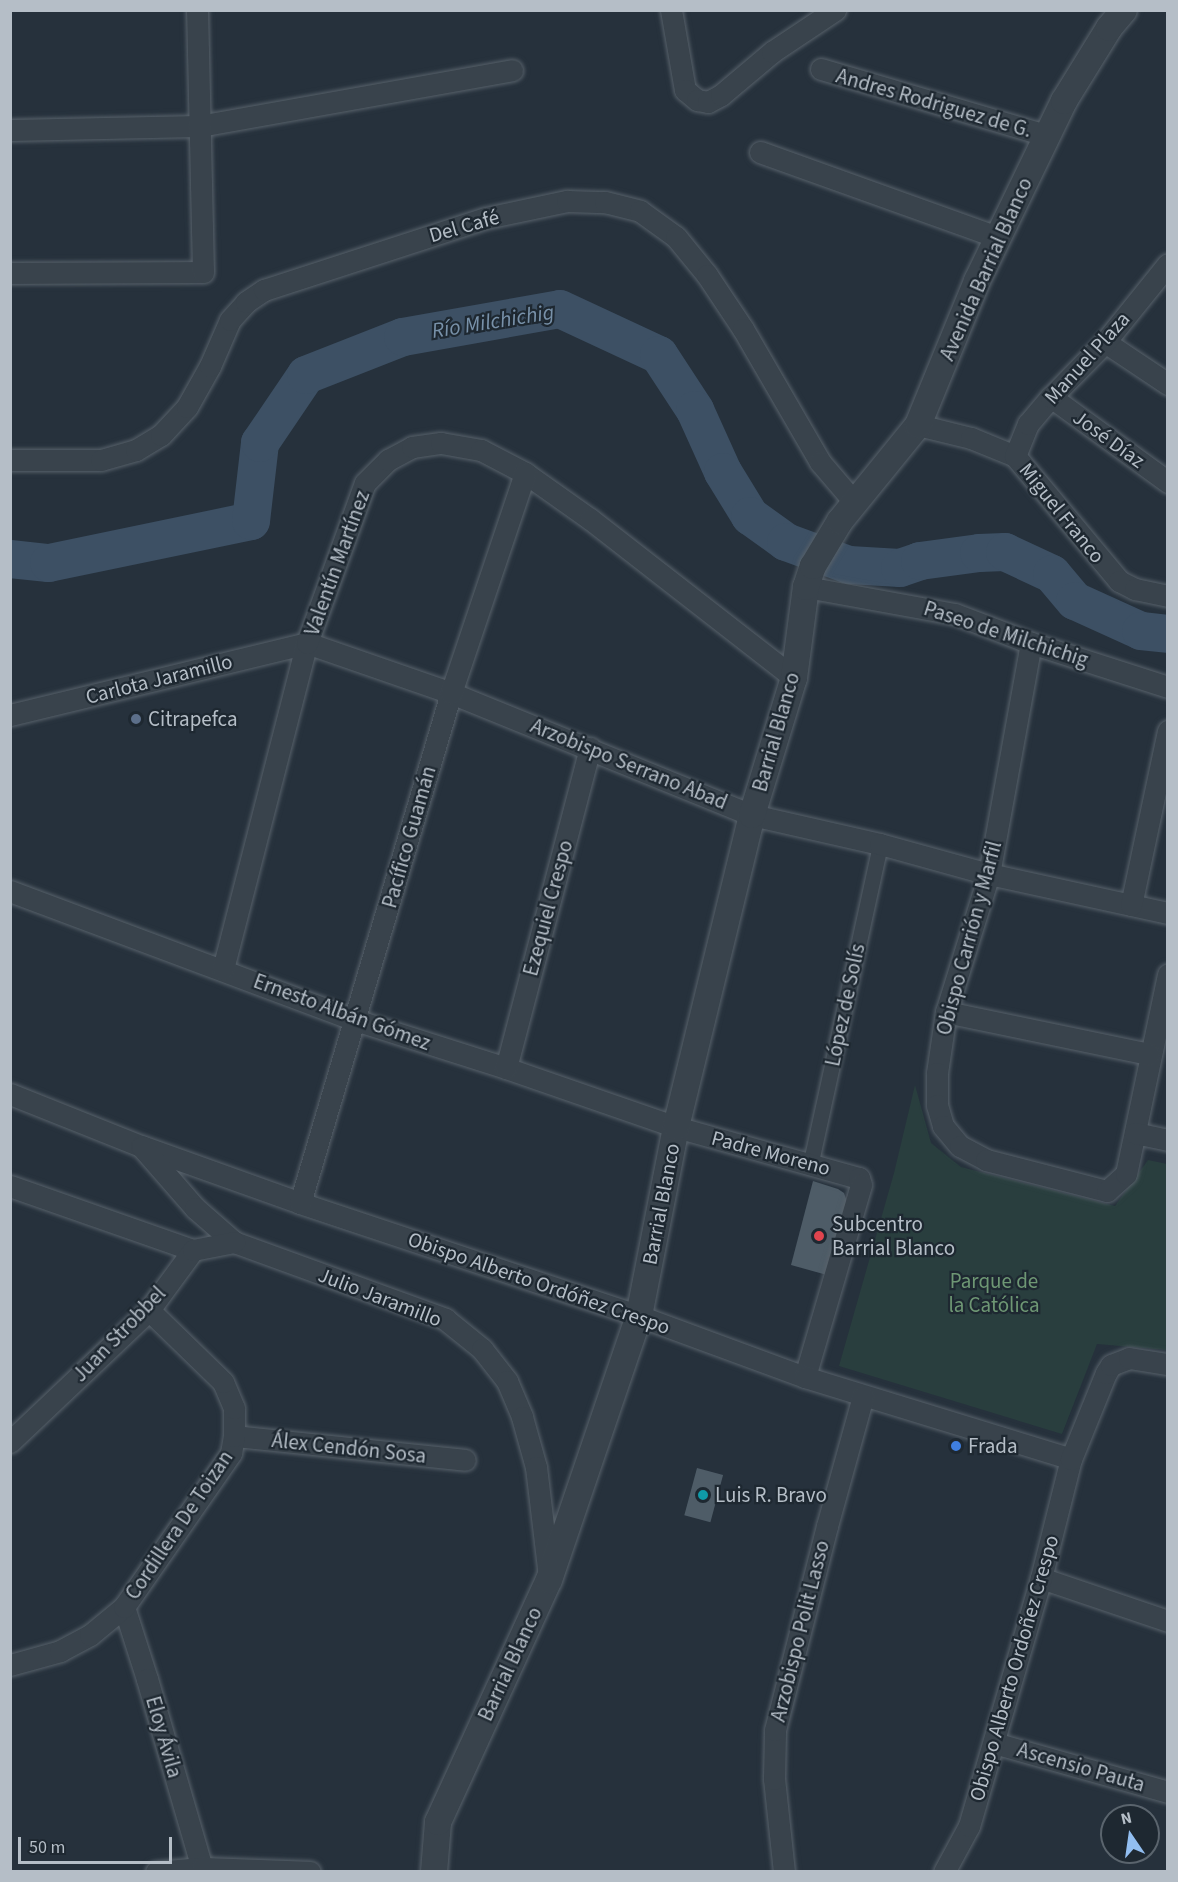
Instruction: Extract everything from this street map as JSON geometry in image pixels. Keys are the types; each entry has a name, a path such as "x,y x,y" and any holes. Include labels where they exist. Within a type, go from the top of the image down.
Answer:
{"street":[{"path":"10,273 203,272 197,10"},
{"path":"671,10 685,90 696,100 708,102 721,95 772,52 835,10"},
{"name":"Avenida Barrial Blanco","path":"848,512 918,425 977,281 1064,101 1109,28 1124,10"},
{"name":"Andres Rodriguez de G.","path":"821,69 1048,136"},
{"path":"10,130 199,126 512,70"},
{"path":"760,152 998,237"},
{"name":"Del Café","path":"10,460 101,460 136,450 161,435 187,407 210,366 230,320 246,302 264,290 486,218 567,201 605,202 640,211 676,237 707,275 744,329 785,406 848,512"},
{"name":"Manuel Plaza","path":"1015,456 1028,424 1105,342 1167,264"},
{"path":"1105,342 1167,384"},
{"name":"José Díaz","path":"1051,397 1167,482"},
{"name":"Miguel Franco","path":"918,425 971,438 1015,456 1119,580 1135,589 1167,596"},
{"name":"Valentín Martínez","path":"223,969 307,643 365,483 388,460 412,447 441,443 481,450 525,473 590,519 794,678"},
{"name":"Pacífico Guamán","path":"300,1203 356,1020 450,693 525,473"},
{"name":"Barrial Blanco","path":"434,1872 438,1822 549,1581 639,1316 675,1127 752,815 794,678 810,577 848,512"},
{"name":"Paseo de Milchichig","path":"810,577 946,611 1031,643 1167,687"},
{"name":"Arzobispo Serrano Abad","path":"307,643 450,693 752,815 880,844 990,874 1167,913"},
{"name":"Carlota Jaramillo","path":"10,715 307,643"},
{"name":"Obispo Carrión y Marfil","path":"1031,643 990,874 946,1012 937,1072 937,1105 944,1126 960,1146 986,1160 1107,1191 1126,1174 1136,1133"},
{"path":"1131,905 1167,731"},
{"name":"Ezequiel Crespo","path":"506,1068 590,748"},
{"name":"López de Solís","path":"810,1166 880,844"},
{"name":"Ernesto Albán Gómez","path":"10,891 356,1020 506,1068 675,1127"},
{"path":"1167,974 1149,1054 1136,1133 1167,1140"},
{"path":"946,1012 1149,1054"},
{"name":"Obispo Alberto Ordóñez Crespo","path":"10,1094 141,1146 300,1203 639,1316 805,1377 1071,1459"},
{"name":"Padre Moreno","path":"675,1127 859,1178 861,1185 805,1377"},
{"name":"Julio Jaramillo","path":"141,1146 195,1208 234,1242 445,1319 482,1349 507,1382 522,1417 536,1467 544,1514 549,1581"},
{"path":"10,1186 193,1250 234,1242"},
{"name":"Juan Strobbel","path":"10,1442 149,1310 193,1250"},
{"name":"Cordillera De Toizan","path":"10,1665 60,1651 90,1635 124,1607 231,1453 234,1436 234,1408 224,1382 149,1310"},
{"name":"Obispo Alberto Ordoñez Crespo","path":"944,1872 969,1826 1041,1578 1071,1459 1106,1373 1112,1365 1128,1358 1167,1364"},
{"name":"Arzobispo Polit Lasso","path":"784,1872 774,1779 775,1730 863,1396"},
{"name":"Álex Cendón Sosa","path":"234,1436 465,1460"},
{"path":"1041,1578 1167,1621"},
{"name":"Eloy Ávila","path":"124,1607 202,1868"},
{"name":"Ascensio Pauta","path":"994,1743 1167,1792"},
{"path":"156,1872 202,1868 310,1872"}],"green space":[{"name":"Parque de la Católica","path":"915,1085 931,1143 961,1167 1115,1206 1148,1160 1167,1164 1167,1350 1097,1344 1062,1434 839,1366 894,1173"}],"building":[{"name":"Subcentro Barrial Blanco","path":"813,1181 838,1189 844,1193 847,1202 827,1275 791,1265"},
{"name":"Luis R. Bravo","path":"697,1468 723,1475 710,1522 684,1515"}],"waterway":[{"name":"Río Milchichig","path":"10,559 49,563 251,521 260,443 306,375 403,337 560,309 659,355 695,410 723,472 750,516 786,542 849,565 900,568 920,561 1005,552 1052,574 1075,601 1141,631 1168,634"}],"place":[{"name":"Citrapefca","path":"136,719"},
{"name":"Subcentro Barrial Blanco","path":"819,1236"},
{"name":"Frada","path":"956,1446"},
{"name":"Luis R. Bravo","path":"703,1495"}]}
